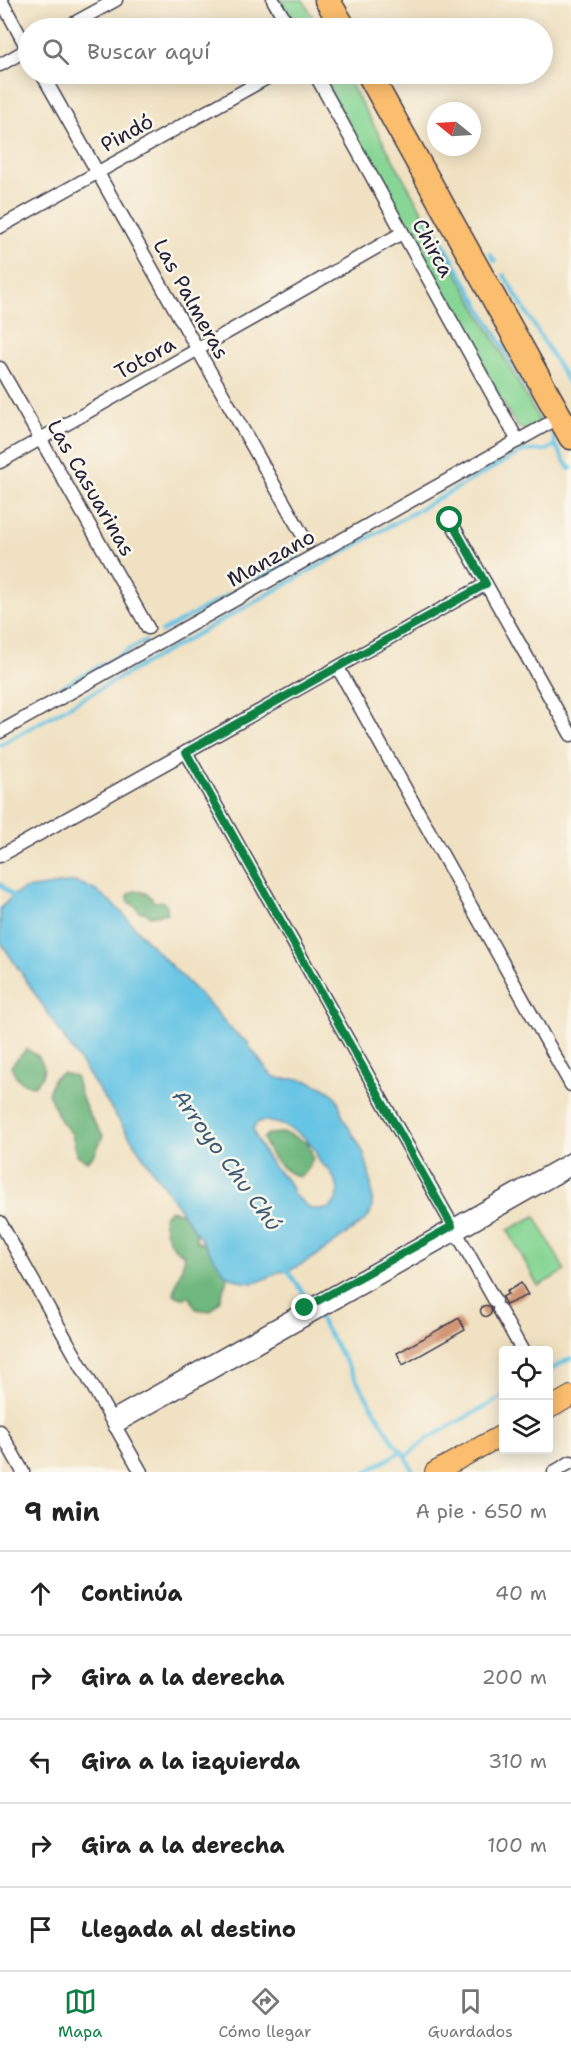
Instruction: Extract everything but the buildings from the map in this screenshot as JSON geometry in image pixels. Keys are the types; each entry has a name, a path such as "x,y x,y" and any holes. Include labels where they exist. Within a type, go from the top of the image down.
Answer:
{"highway":[{"path":"327,0 338,18"},
{"path":"375,84 566,427"}],"main road":[{"path":"553,1404 571,1396"},
{"path":"435,1472 499,1437"}],"street":[{"path":"1,0 18,31"},
{"path":"83,18 116,0"},
{"path":"273,0 284,18"},
{"path":"0,64 18,54"},
{"name":"Las Palmeras","path":"48,84 307,543"},
{"name":"Pindó","path":"0,227 256,84"},
{"name":"Chirca","path":"321,84 519,441"},
{"name":"Totora","path":"0,462 402,232"},
{"name":"Las Casuarinas","path":"0,368 148,628"},
{"name":"Manzano","path":"0,732 519,441 566,427"},
{"path":"450,520 571,735"},
{"path":"0,856 486,584"},
{"path":"338,668 571,1085"},
{"path":"186,752 520,1346"},
{"path":"113,1422 455,1229 571,1159"},
{"path":"455,1229 571,1169"},
{"path":"0,1222 141,1472"},
{"path":"0,1431 23,1472"},
{"path":"554,1472 571,1462"}],"green space":[{"path":"280,0 303,0 313,18 290,18"},
{"path":"327,84 351,84 541,423 528,431 517,427"},
{"path":"134,891 146,893 154,902 162,901 167,906 167,913 150,916 140,912 128,902 128,895"},
{"path":"27,1049 39,1057 44,1067 42,1077 34,1086 19,1080 11,1066"},
{"path":"62,1073 75,1076 86,1107 103,1135 95,1154 87,1161 77,1155 72,1134 61,1121 48,1094 53,1079"},
{"path":"283,1133 308,1143 313,1158 306,1172 299,1177 287,1171 277,1162 268,1151 263,1138 268,1134"},
{"path":"170,1210 187,1214 196,1223 196,1241 211,1248 230,1270 220,1300 211,1311 196,1309 190,1297 182,1298 174,1295 185,1255 171,1244 166,1235 163,1217"},
{"path":"535,1216 565,1271 538,1286 508,1230"}],"water":[{"path":"75,882 98,892 117,908 233,1031 248,1042 249,1047 272,1075 282,1079 307,1081 324,1088 335,1096 345,1121 364,1154 372,1205 367,1218 303,1264 278,1272 264,1280 245,1282 225,1274 138,1149 0,941 0,909 13,895 25,889","holes":["258,1122 273,1122 293,1130 306,1139 318,1159 330,1171 336,1182 338,1195 329,1209 311,1209 293,1194 288,1183 264,1153 253,1128"]}],"waterway":[{"path":"427,215 544,418"},
{"path":"490,254 495,261"},
{"path":"504,275 571,387"},
{"path":"553,434 555,445"},
{"path":"0,745 523,451 547,450 555,445 569,469 571,468"},
{"path":"161,632 299,556"},
{"path":"2,720 145,641"},
{"name":"Arroyo Chu Chú","path":"0,884 15,898"},
{"name":"Arroyo Chu Chú","path":"285,1267 310,1303"},
{"name":"Arroyo Chu Chú","path":"317,1314 394,1443 406,1456 413,1472"},
{"path":"553,1368 571,1358"},
{"path":"406,1456 427,1439 499,1399"},
{"path":"366,1472 402,1451"}],"route":[{"path":"305,1308 452,1226 186,752 486,584 450,520"}]}
